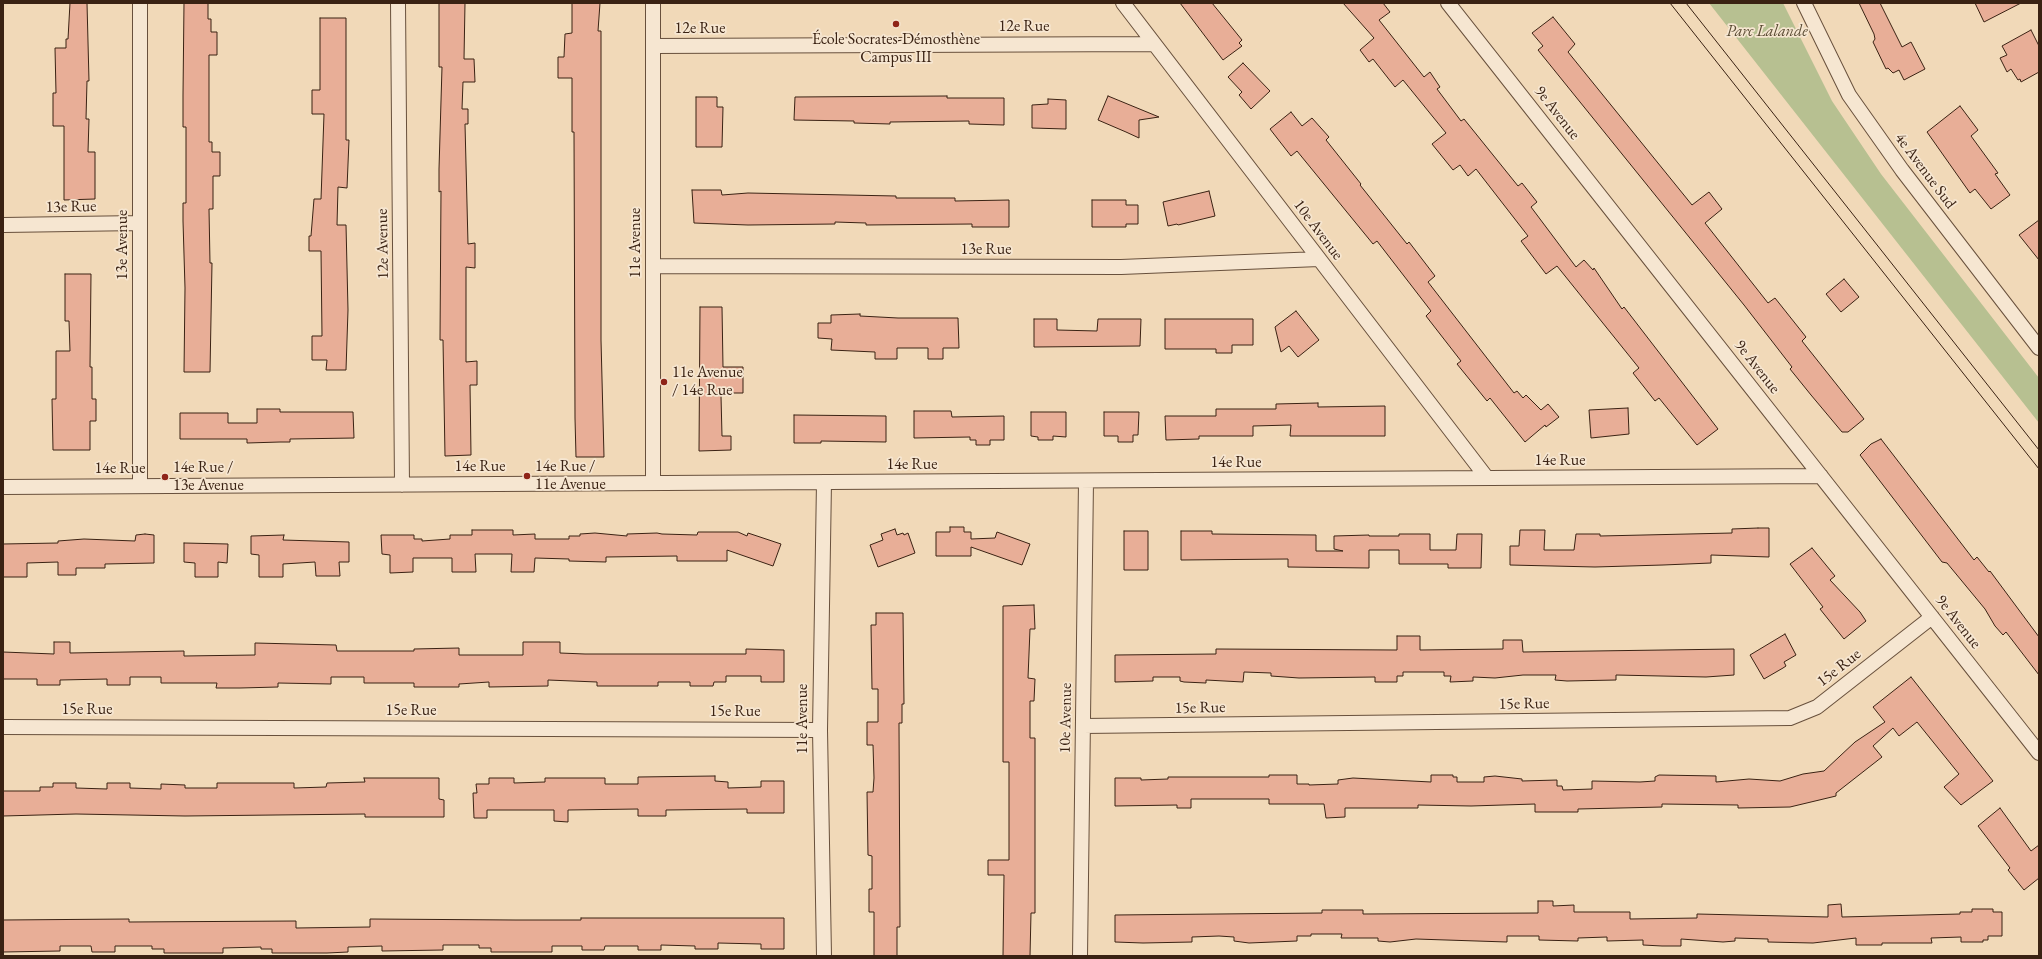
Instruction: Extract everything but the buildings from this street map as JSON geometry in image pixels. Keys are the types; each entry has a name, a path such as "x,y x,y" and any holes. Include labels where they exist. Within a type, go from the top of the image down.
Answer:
{"street":[{"name":"13e Avenue","path":"140,3 140,486"},
{"name":"12e Avenue","path":"398,3 402,485"},
{"name":"11e Avenue","path":"653,3 653,483"},
{"name":"10e Avenue","path":"1123,3 1487,478"},
{"name":"9e Avenue","path":"1448,3 2039,753"},
{"name":"4e Avenue Sud","path":"1804,3 1849,95 1902,170 2039,348"},
{"name":"12e Rue","path":"653,46 1154,44"},
{"name":"13e Rue","path":"3,225 140,223"},
{"name":"13e Rue","path":"653,266 1121,267 1319,259"},
{"name":"14e Rue","path":"3,487 1821,476"},
{"name":"10e Avenue","path":"1080,956 1086,480"},
{"name":"11e Avenue","path":"824,482 820,730 824,956"},
{"name":"15e Rue","path":"1083,726 1790,718 1817,707 1932,617"},
{"name":"15e Rue","path":"3,726 820,730"}],"green space":[{"name":"Parc Lalande","path":"1709,3 1783,3 1832,101 1881,174 2039,378 2039,423"}],"tram line":[{"path":"1670,3 2039,469"},
{"path":"1686,3 2039,450"}],"place":[{"name":"École Socrates-Démosthène Campus III","path":"896,24"},
{"name":"11e Avenue / 14e Rue","path":"664,382"},
{"name":"14e Rue / 11e Avenue","path":"527,476"},
{"name":"14e Rue / 13e Avenue","path":"165,477"}]}
